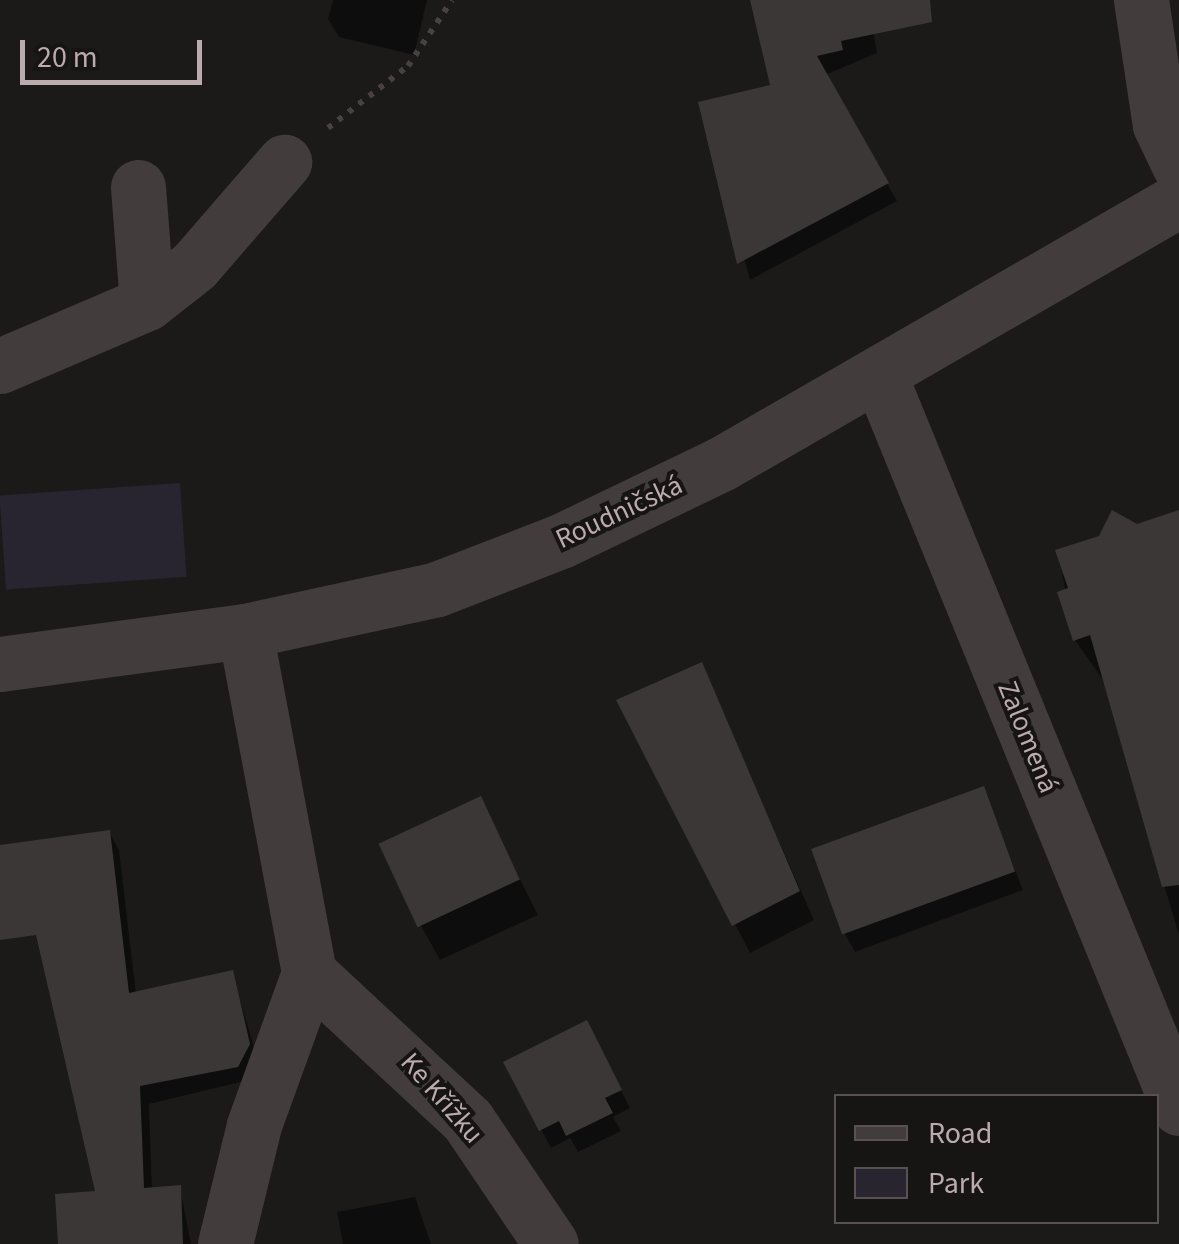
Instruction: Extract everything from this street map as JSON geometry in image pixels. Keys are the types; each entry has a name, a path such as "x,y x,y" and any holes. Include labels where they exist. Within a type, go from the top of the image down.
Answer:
{"street":[{"path":"1140,0 1160,125 1179,165"},
{"path":"0,366 148,303 194,266 284,162"},
{"path":"138,188 148,303"},
{"name":"Roudničská","path":"0,664 245,631 437,588 561,541 879,374 1179,200"},
{"name":"Zalomená","path":"879,374 1173,1104"},
{"path":"224,1244 254,1124 309,973 245,631"},
{"name":"Ke Křížku","path":"309,973 468,1121 551,1244"}],"path":[{"path":"284,162 408,66 452,0"}],"green space":[{"path":"180,483 187,577 6,589 0,496"}],"building":[{"path":"750,0 930,0 932,22 841,41 843,50 817,56 889,183 737,264 698,102 770,85"},
{"path":"1112,510 1137,524 1179,510 1179,885 1162,887 1090,635 1073,641 1057,592 1068,588 1055,550 1099,536"},
{"path":"702,662 800,891 732,926 616,700"},
{"path":"984,786 1015,872 842,934 811,849"},
{"path":"481,796 520,879 417,927 379,844"},
{"path":"110,830 129,993 233,970 250,1044 238,1067 140,1086 144,1188 181,1185 183,1244 58,1244 55,1194 95,1191 36,935 0,940 0,845"},
{"path":"587,1020 622,1090 605,1098 613,1113 566,1136 559,1121 539,1131 503,1062"}]}
